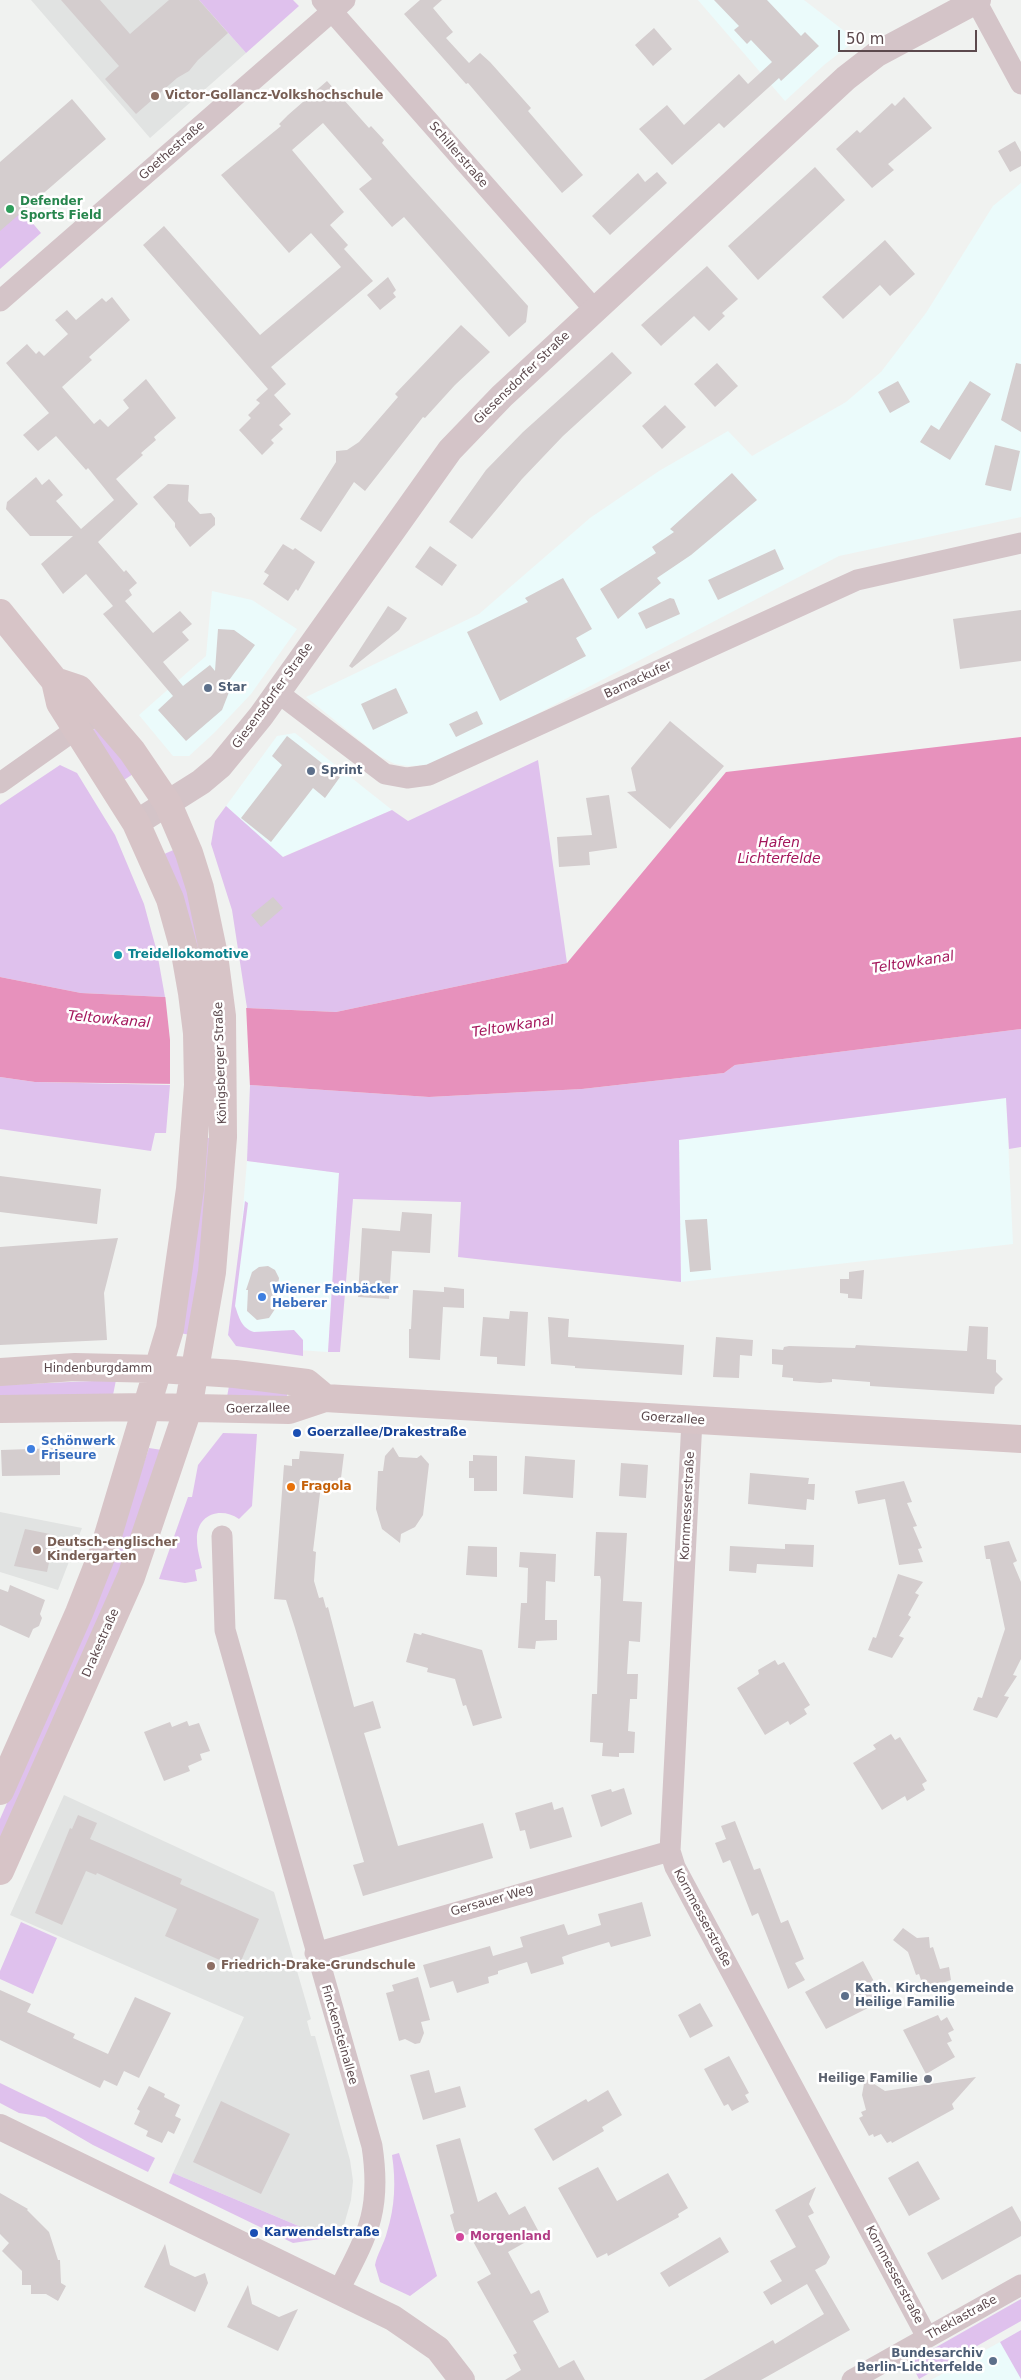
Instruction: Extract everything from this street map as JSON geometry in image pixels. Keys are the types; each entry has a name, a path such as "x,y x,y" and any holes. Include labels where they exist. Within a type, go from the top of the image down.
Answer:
{"main road":[{"name":"Königsberger Straße","path":"0,613 55,681 60,703 136,823 170,899 185,953 197,1033 198,1085 195,1136 190,1189 170,1329 148,1407"},
{"name":"Königsberger Straße","path":"55,681 79,689 148,772 168,804 189,853 200,888 214,955 222,1016 223,1137 212,1272 188,1409"},
{"name":"Hindenburgdamm","path":"0,1372 75,1367 196,1372"},
{"path":"196,1372 307,1383 325,1398"},
{"name":"Goerzallee","path":"188,1409 289,1410 325,1398 1021,1439"},
{"path":"0,1409 148,1407 188,1409"},
{"path":"0,1791 79,1613 103,1552 148,1407"},
{"name":"Drakestraße","path":"0,1871 131,1578 188,1409"}],"street":[{"path":"977,1 1021,84"},
{"name":"Giesensdorfer Straße","path":"136,823 202,782 220,766 277,692 450,450 502,396 846,78 883,50 977,1"},
{"name":"Schillerstraße","path":"333,4 594,309"},
{"name":"Goethestraße","path":"0,301 333,4"},
{"name":"Barnackufer","path":"277,692 385,774 407,778 429,775 857,580 1021,543"},
{"path":"0,783 78,729 99,712"},
{"name":"Kornmesserstraße","path":"692,1420 670,1851 674,1867 928,2337"},
{"name":"Finckensteinallee","path":"222,1536 225,1630 315,1953 372,2146 376,2173 372,2217 365,2238 338,2292"},
{"name":"Gersauer Weg","path":"315,1953 670,1851"},
{"path":"0,2127 393,2318 438,2349 462,2380"},
{"name":"Theklastraße","path":"852,2380 1021,2285"}],"shaded area":[{"name":"Victor-Gollancz-Volkshochschule","path":"31,0 199,0 246,53 150,138"},
{"path":"199,0 293,0 299,6 246,53"},
{"path":"698,0 804,0 856,40 824,65 785,101"},
{"path":"1021,183 1021,517 839,556 531,717 429,765 408,766 395,764 379,756 306,697 479,614 590,518 659,471 728,431 752,456 846,402 881,372 926,313 993,206"},
{"name":"Defender Sports Field","path":"0,185 41,233 0,269"},
{"path":"212,591 252,600 297,629 251,694 215,732 189,756 173,756 139,715 206,656"},
{"path":"96,727 136,772 124,780 92,732"},
{"path":"295,733 392,810 282,857 226,806 277,736"},
{"path":"538,760 567,963 336,1012 247,1008 232,910 211,844 215,821 226,806 283,857 392,810 408,821"},
{"path":"60,765 77,773 115,835 144,904 157,952 165,997 81,993 0,977 0,805"},
{"path":"178,848 202,952 195,952 162,855"},
{"path":"1021,1029 1021,1147 1009,1149 1006,1098 679,1140 681,1282 458,1257 461,1202 353,1199 340,1352 328,1352 339,1173 247,1161 250,1085 429,1097 582,1089 724,1073 735,1065"},
{"path":"0,1077 35,1082 170,1085 166,1133 155,1133 151,1151 0,1129"},
{"path":"1006,1098 1013,1244 681,1282 679,1140"},
{"path":"207,1138 213,1138 210,1188 190,1335 180,1333"},
{"path":"247,1161 339,1173 328,1352 236,1346 228,1335 238,1268"},
{"path":"245,1201 248,1203 235,1306 243,1325 254,1332 294,1330 303,1340 303,1356 236,1346 228,1335"},
{"path":"116,1380 113,1395 0,1397 0,1385"},
{"path":"229,1386 287,1392 287,1400 227,1397"},
{"path":"223,1433 257,1434 252,1506 239,1519 232,1515 217,1513 210,1515 200,1524 197,1540 202,1568 195,1570 197,1581 185,1583 159,1579 188,1497 192,1497 198,1465"},
{"path":"149,1448 162,1450 120,1570 0,1842 0,1819 97,1597"},
{"name":"Deutsch-englischer Kindergarten","path":"0,1512 82,1528 58,1590 0,1572"},
{"name":"Friedrich-Drake-Grundschule","path":"64,1795 274,1892 311,2019 307,2021 311,2036 315,2036 350,2160 353,2181 351,2200 342,2232 327,2238 173,2173 244,2017 10,1915"},
{"path":"21,1922 57,1938 33,1994 0,1979 0,1971"},
{"path":"0,2083 155,2158 148,2172 93,2145 45,2117 19,2113 0,2103"},
{"path":"399,2153 437,2276 410,2296 380,2282 375,2265 392,2213 394,2174 392,2155"},
{"path":"173,2173 327,2238 293,2243 169,2183"},
{"path":"1021,2299 1021,2321 919,2379 910,2362"},
{"name":"Bundesarchiv Berlin-Lichterfelde","path":"1021,2330 1021,2380 931,2380 1000,2342"},
{"path":"1021,2330 1021,2379 1000,2342"}],"water":[{"path":"1021,737 1021,1029 735,1065 724,1073 582,1089 429,1097 250,1085 35,1082 0,1077 0,977 81,993 165,997 247,1008 336,1012 567,963 726,772"}],"pier":[{"path":"165,994 246,1005 250,1087 170,1088 170,1040"}],"building":[{"path":"61,0 100,0 130,34 169,0 199,0 228,33 198,60 189,71 177,78 136,114 105,79 119,66"},
{"path":"420,0 442,0 433,8 453,32 446,38 469,63 480,53 490,62 531,108 528,111 583,175 562,193 468,83 466,84 404,14"},
{"path":"714,0 767,0 801,36 805,32 819,46 781,81 779,78 724,128 719,123 672,165 639,129 667,105 684,125 739,74 748,84 772,62 751,40 747,44 734,30 739,26"},
{"path":"654,28 672,49 653,66 635,45"},
{"path":"327,81 369,128 371,126 384,140 382,143 528,306 526,322 509,337 404,217 392,227 359,189 372,179 323,123 292,150 344,212 330,225 348,245 344,249 373,281 271,367 286,384 274,395 291,414 279,425 283,429 271,440 274,443 262,455 239,430 251,418 248,415 260,403 256,400 268,389 143,245 164,226 260,335 341,267 311,233 289,253 221,175 281,126 279,124 288,115"},
{"path":"904,97 932,128 888,164 894,170 872,188 836,149 857,130 860,133 892,103 895,106"},
{"path":"72,99 106,139 0,231 0,162"},
{"path":"1015,141 1021,152 1021,166 1010,172 998,151"},
{"path":"815,167 845,200 758,280 728,246"},
{"path":"657,172 667,183 610,235 592,216 638,173 645,182"},
{"path":"885,240 915,274 890,296 880,285 843,319 822,297"},
{"path":"707,266 738,299 722,313 725,316 709,331 694,316 661,346 641,325"},
{"path":"388,277 396,290 393,293 396,297 380,310 367,295"},
{"path":"112,297 130,320 89,357 92,360 62,387 94,424 100,419 108,427 129,408 123,400 146,379 176,418 154,437 156,440 141,453 143,455 116,479 138,504 98,542 124,572 126,570 137,583 129,590 132,595 125,601 153,633 180,611 192,624 182,632 189,640 163,662 183,686 210,665 215,671 218,629 234,630 255,645 224,687 231,687 222,710 186,741 158,710 173,696 103,614 113,606 86,574 63,594 41,564 73,536 30,536 6,509 7,502 36,477 42,485 49,479 63,495 56,501 81,529 114,500 88,468 86,470 56,436 38,451 23,435 49,413 6,363 27,344 36,354 39,351 44,356 68,334 55,320 67,310 76,320 102,298 106,302"},
{"path":"461,325 490,352 455,385 425,418 423,417 365,491 354,482 321,532 300,519 336,462 336,451 347,450 359,442 398,397 395,394"},
{"path":"612,352 632,373 563,436 522,479 472,539 449,522 486,470 523,432"},
{"path":"717,363 738,386 715,407 694,384"},
{"path":"1016,363 1021,364 1021,432 1001,420"},
{"path":"898,381 910,402 890,413 878,392"},
{"path":"970,381 991,394 950,460 920,442 931,425 939,430"},
{"path":"665,405 686,427 662,449 642,426"},
{"path":"995,445 1020,451 1011,491 985,485"},
{"path":"732,473 757,500 691,555 657,578 661,583 618,619 600,589 656,553 652,547 674,532 670,529"},
{"path":"168,484 189,485 188,501 200,514 211,513 215,518 215,525 190,547 175,527 175,523 153,497"},
{"path":"283,544 293,550 295,548 315,562 298,591 296,589 288,601 263,584 269,575 264,572"},
{"path":"430,546 457,565 442,586 415,567"},
{"path":"775,549 784,569 718,600 708,580"},
{"path":"563,578 592,629 576,638 586,656 500,701 467,632 528,602 525,598"},
{"path":"670,598 674,599 680,614 646,629 638,613"},
{"path":"388,606 407,618 399,630 352,668 349,666"},
{"path":"1021,610 1021,661 960,669 953,619"},
{"path":"396,688 408,713 373,730 361,704"},
{"path":"477,711 483,724 456,737 449,724"},
{"path":"670,721 724,766 670,829 627,792 636,791 631,768"},
{"path":"287,736 340,777 325,798 313,788 271,842 241,818 282,765 272,756"},
{"path":"609,795 617,848 589,852 590,865 559,867 557,837 592,835 586,798"},
{"path":"273,897 283,908 261,927 251,915"},
{"path":"0,1176 101,1189 97,1224 0,1212"},
{"path":"402,1212 432,1214 430,1253 392,1251 389,1299 358,1297 362,1228 400,1231"},
{"path":"707,1219 711,1270 690,1272 685,1220"},
{"path":"118,1238 104,1293 107,1340 0,1345 0,1247"},
{"name":"Wiener Feinbäcker Heberer","path":"268,1266 275,1270 279,1278 275,1309 269,1318 257,1320 247,1311 248,1290 246,1290 252,1272 259,1267"},
{"path":"864,1270 862,1299 848,1298 848,1294 840,1293 840,1279 849,1279 849,1272"},
{"path":"444,1287 464,1289 464,1308 443,1307 440,1360 409,1358 409,1329 411,1329 413,1290 444,1292"},
{"path":"510,1311 528,1312 525,1366 497,1364 497,1357 480,1356 483,1317 509,1319"},
{"path":"548,1317 569,1319 568,1337 684,1345 682,1375 575,1368 575,1366 551,1364"},
{"path":"969,1326 988,1327 987,1359 996,1360 996,1372 1003,1379 995,1387 994,1394 870,1386 870,1382 832,1379 832,1382 820,1383 793,1381 793,1378 782,1377 783,1365 772,1364 772,1349 783,1350 784,1347 789,1346 855,1348 856,1345 967,1351"},
{"path":"716,1337 753,1340 752,1356 740,1355 739,1378 713,1377"},
{"path":"393,1447 399,1457 417,1458 421,1455 429,1464 423,1515 415,1527 401,1534 400,1543 382,1529 376,1509 378,1471 383,1471 385,1456"},
{"path":"60,1448 60,1475 2,1476 1,1450"},
{"path":"300,1451 344,1454 340,1486 321,1485 313,1551 316,1552 314,1581 319,1598 323,1597 326,1608 328,1607 354,1707 373,1701 381,1728 364,1733 398,1846 483,1823 493,1858 363,1896 353,1865 364,1862 295,1628 286,1600 274,1599 284,1465 292,1466 292,1459 299,1459"},
{"path":"473,1455 497,1456 497,1491 474,1491 474,1478 469,1478 469,1461 473,1461"},
{"path":"525,1456 575,1460 573,1498 523,1494"},
{"path":"621,1463 648,1465 646,1498 619,1496"},
{"path":"750,1473 809,1478 808,1484 815,1484 814,1500 807,1499 806,1510 748,1504"},
{"path":"904,1481 912,1502 907,1503 917,1526 913,1527 922,1548 918,1549 923,1562 899,1565 885,1499 858,1504 855,1491"},
{"path":"25,1529 55,1535 47,1572 14,1566"},
{"path":"596,1532 627,1533 623,1601 642,1602 640,1642 629,1641 627,1674 638,1674 637,1699 630,1699 628,1731 635,1732 634,1753 619,1753 619,1757 602,1756 603,1743 590,1742 592,1694 597,1694 601,1580 600,1576 594,1576"},
{"path":"1009,1541 1017,1561 1013,1563 1021,1582 1021,1659 1013,1675 1017,1676 1004,1696 1009,1697 997,1718 973,1710 978,1697 982,1698 1005,1629 990,1559 986,1559 984,1546"},
{"path":"785,1544 814,1545 813,1567 757,1564 756,1573 729,1571 730,1546 785,1549"},
{"path":"468,1546 497,1547 497,1577 466,1575"},
{"path":"520,1552 556,1554 555,1582 546,1581 545,1620 557,1620 557,1640 536,1641 535,1649 518,1648 521,1603 527,1603 528,1568 519,1567"},
{"path":"898,1574 923,1582 915,1593 919,1595 908,1615 911,1617 899,1636 904,1638 892,1658 868,1650 873,1637 876,1638"},
{"path":"10,1585 45,1600 40,1614 42,1618 39,1626 33,1629 29,1638 0,1625 0,1589 8,1592"},
{"path":"414,1633 421,1635 422,1633 482,1650 502,1718 473,1726 466,1705 463,1706 455,1679 427,1672 428,1668 406,1662"},
{"path":"775,1660 778,1665 784,1662 810,1705 804,1709 807,1714 790,1725 788,1721 765,1735 737,1688 759,1674 758,1670"},
{"path":"187,1721 189,1726 199,1723 210,1751 200,1754 202,1760 188,1766 190,1771 164,1781 144,1732 170,1722 172,1727"},
{"path":"891,1734 895,1740 900,1737 927,1781 922,1784 925,1790 907,1801 905,1796 882,1810 853,1763 876,1749 873,1745"},
{"path":"624,1788 632,1814 601,1827 591,1795 611,1789 612,1792"},
{"path":"552,1802 554,1810 563,1807 572,1837 530,1849 525,1830 520,1831 515,1813"},
{"path":"78,1815 97,1823 90,1839 182,1879 180,1884 259,1919 238,1968 165,1936 177,1909 97,1873 96,1875 86,1871 62,1925 35,1913 70,1828 72,1829"},
{"path":"735,1821 754,1870 760,1868 781,1923 788,1920 804,1959 795,1963 805,1980 788,1989 758,1913 752,1916 730,1860 723,1863 715,1843 726,1839 721,1826"},
{"path":"642,1902 651,1936 611,1947 609,1942 573,1953 562,1957 564,1964 531,1974 527,1962 498,1971 498,1974 488,1977 489,1983 457,1993 453,1981 430,1988 423,1965 490,1946 493,1956 523,1947 520,1937 564,1924 568,1935 601,1925 598,1914"},
{"path":"903,1928 917,1938 929,1937 930,1948 933,1947 940,1969 949,1967 951,1980 931,1987 930,1984 923,1986 919,1974 916,1975 908,1952 893,1940"},
{"name":"Kath. Kirchengemeinde Heilige Familie","path":"863,1961 884,2000 826,2029 805,1992"},
{"path":"418,1977 430,2020 421,2022 424,2033 420,2043 415,2044 405,2039 399,2041 386,1993 394,1991 392,1985"},
{"path":"0,1990 31,2004 27,2012 75,2034 73,2038 108,2054 135,1997 171,2013 139,2078 124,2071 117,2086 104,2080 100,2088 0,2040"},
{"path":"700,2003 713,2026 690,2038 678,2015"},
{"path":"938,2015 941,2021 947,2017 954,2030 948,2033 952,2041 947,2043 955,2057 926,2074 903,2030"},
{"path":"729,2056 749,2093 745,2095 749,2102 732,2111 728,2104 724,2106 704,2069"},
{"path":"429,2070 435,2093 460,2086 466,2107 423,2120 410,2075"},
{"path":"976,2077 952,2104 954,2109 892,2143 891,2141 887,2143 881,2134 874,2137 873,2134 869,2136 859,2118 863,2116 861,2112 866,2110 862,2095 865,2078 885,2091"},
{"path":"149,2086 165,2094 164,2097 180,2105 175,2116 181,2119 174,2134 168,2131 162,2143 146,2136 148,2131 134,2124 140,2111 137,2109"},
{"path":"608,2090 622,2115 602,2127 604,2131 553,2161 534,2129 586,2099 588,2102"},
{"path":"221,2101 290,2134 261,2194 193,2162"},
{"path":"460,2138 478,2202 496,2192 509,2215 525,2206 540,2234 508,2252 531,2294 539,2290 549,2312 533,2321 559,2368 574,2360 585,2380 505,2380 521,2370 513,2355 517,2353 477,2282 491,2274 469,2234 457,2238 450,2215 454,2213 436,2145"},
{"path":"918,2161 940,2199 909,2216 888,2178"},
{"path":"598,2167 617,2201 668,2173 688,2208 678,2214 679,2217 608,2256 607,2253 597,2258 558,2188"},
{"path":"816,2187 809,2204 814,2213 808,2216 830,2257 826,2264 815,2270 850,2330 761,2380 703,2380 773,2340 775,2344 824,2314 807,2284 771,2305 763,2292 782,2281 770,2261 796,2247 775,2210"},
{"path":"0,2193 28,2209 49,2232 58,2260 60,2260 61,2283 66,2286 58,2301 46,2294 31,2294 31,2285 22,2285 22,2271 2,2251 9,2243 0,2234"},
{"path":"1012,2206 1021,2222 1021,2236 942,2280 927,2253"},
{"path":"720,2237 729,2252 669,2287 660,2273"},
{"path":"165,2244 170,2265 195,2277 205,2273 208,2283 195,2312 144,2287"},
{"path":"248,2285 252,2304 279,2317 298,2309 278,2351 227,2327"}],"place":[{"name":"Victor-Gollancz-Volkshochschule","path":"155,96"},
{"name":"Defender Sports Field","path":"10,209"},
{"name":"Star","path":"208,688"},
{"name":"Sprint","path":"311,771"},
{"name":"Treidellokomotive","path":"118,955"},
{"name":"Wiener Feinbäcker Heberer","path":"262,1297"},
{"name":"Goerzallee/Drakestraße","path":"297,1433"},
{"name":"Schönwerk Friseure","path":"31,1449"},
{"name":"Fragola","path":"291,1487"},
{"name":"Deutsch-englischer Kindergarten","path":"37,1550"},
{"name":"Friedrich-Drake-Grundschule","path":"211,1966"},
{"name":"Kath. Kirchengemeinde Heilige Familie","path":"845,1996"},
{"name":"Heilige Familie","path":"928,2079"},
{"name":"Karwendelstraße","path":"254,2233"},
{"name":"Morgenland","path":"460,2237"},
{"name":"Bundesarchiv Berlin-Lichterfelde","path":"993,2361"}],"water label":[{"name":"Hafen Lichterfelde","path":"779,852"},
{"name":"Teltowkanal","path":"913,963"},
{"name":"Teltowkanal","path":"109,1020"},
{"name":"Teltowkanal","path":"513,1027"}]}
